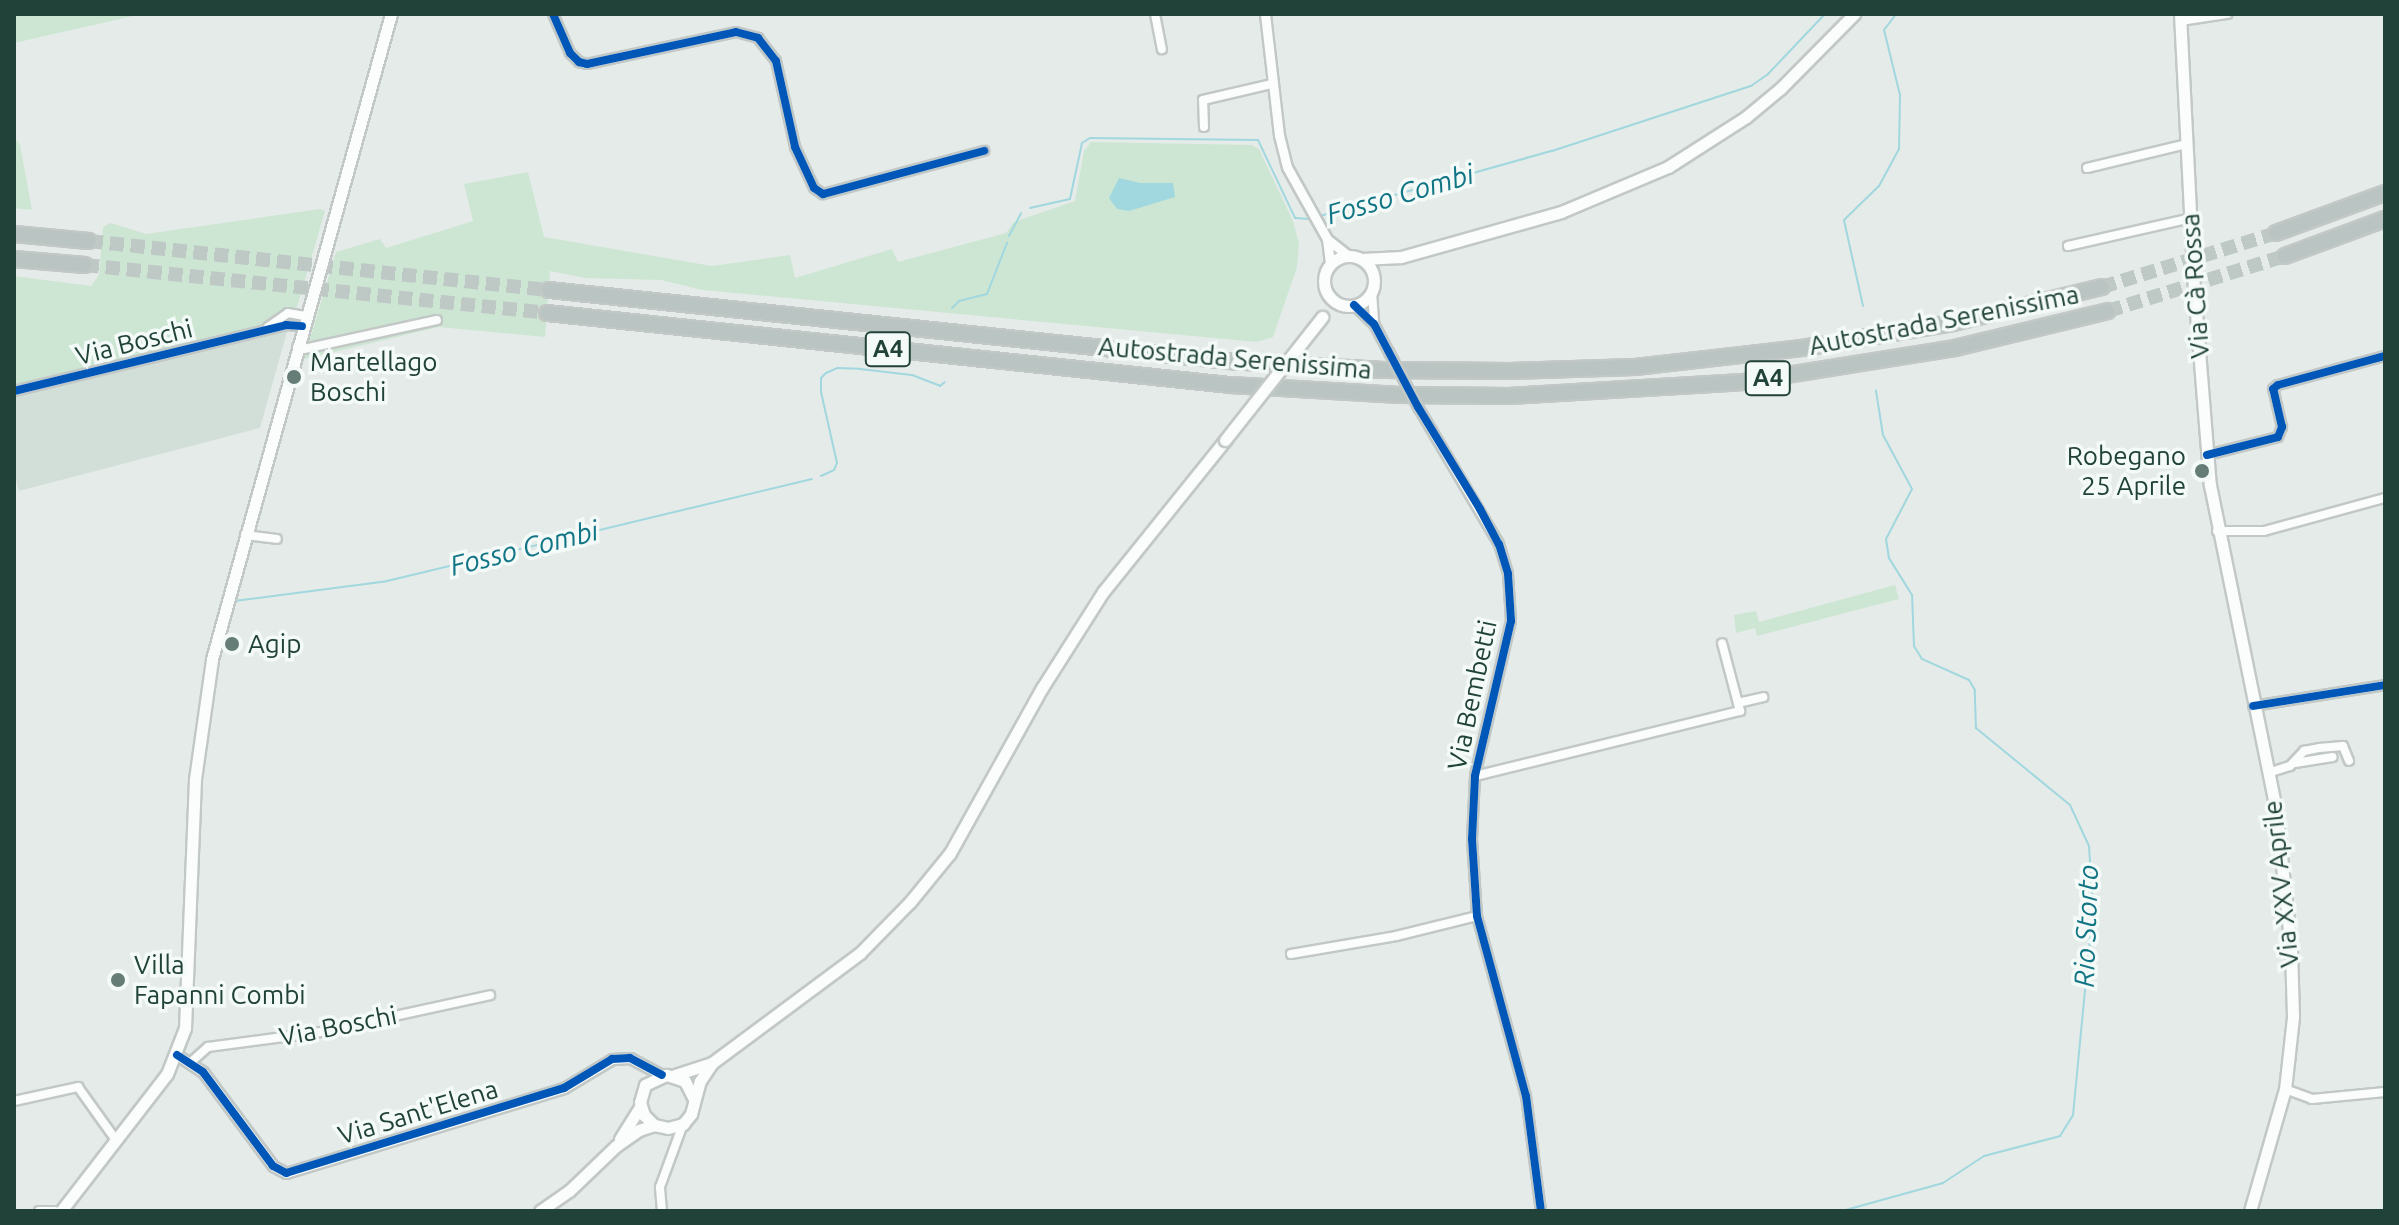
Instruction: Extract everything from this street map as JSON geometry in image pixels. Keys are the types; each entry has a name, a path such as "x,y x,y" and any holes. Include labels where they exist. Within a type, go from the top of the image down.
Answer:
{"highway":[{"path":"2276,233 2385,193"},
{"path":"2285,256 2385,219"},
{"path":"14,234 89,241"},
{"path":"14,259 85,265"},
{"name":"Autostrada Serenissima","path":"549,290 1228,361 1384,370 1510,371 1635,367 1802,348 1953,323 2102,287"},
{"name":"Autostrada Serenissima","path":"547,313 1230,385 1400,395 1509,396 1743,382 1955,348 2108,311"}],"main road":[{"path":"58,1211 116,1140 177,1055 188,1001 193,813 200,726 212,659 391,14"},
{"path":"540,1211 569,1191 616,1146 643,1127 683,1124 691,1114 700,1081 712,1063 860,953 910,902 950,853 1042,688 1103,592 1322,317 1327,294 1324,277 1330,264 1349,256 1362,259 1401,257 1561,212 1668,167 1746,117 1781,88 1854,14"},
{"name":"Via Cà Rossa","path":"2180,18 2207,455 2222,557"},
{"path":"1322,317 1349,305 1362,303 1386,266 1401,257"},
{"path":"1362,259 1372,269 1373,288"},
{"path":"1327,294 1349,305"},
{"name":"Via XXV Aprile","path":"2222,557 2268,773 2286,880 2291,949 2293,1017 2285,1089 2250,1211"},
{"path":"616,1146 641,1106 645,1085 712,1063"},
{"path":"668,1075 690,1087 694,1099"},
{"path":"641,1106 657,1126"}],"street":[{"path":"553,14 570,53 579,62 587,64 736,32 758,38 776,61 795,147 814,188 823,194 984,151"},
{"path":"1155,14 1162,49"},
{"path":"1265,14 1272,84 1287,167 1327,239 1349,256"},
{"path":"2180,18 2227,14"},
{"path":"1204,127 1203,100 1272,84"},
{"path":"2087,168 2186,144"},
{"path":"2068,246 2191,218"},
{"path":"1327,239 1330,264"},
{"path":"1373,288 1374,324"},
{"path":"1349,305 1374,324"},
{"path":"297,347 304,349 437,320"},
{"name":"Via Boschi","path":"14,391 304,321"},
{"name":"Via Bembetti","path":"1374,324 1418,407 1493,533 1508,574 1511,621 1475,776 1471,811 1477,916 1526,1096 1541,1211"},
{"path":"2207,455 2278,437 2282,427 2273,389 2278,385 2385,356"},
{"path":"2217,531 2264,531 2385,498"},
{"path":"245,535 277,539"},
{"path":"1475,776 1740,711 1722,643"},
{"path":"2253,706 2385,685"},
{"path":"1738,703 1763,697"},
{"path":"2295,763 2304,751 2343,746 2349,761"},
{"path":"2268,773 2295,763 2333,757"},
{"path":"1291,954 1396,936 1477,916"},
{"name":"Via Boschi","path":"190,1063 208,1047 321,1032 490,995"},
{"path":"177,1055 190,1063"},
{"name":"Via Sant'Elena","path":"190,1063 203,1072 273,1166 286,1173 564,1088 612,1059 627,1057 637,1061"},
{"path":"637,1061 668,1075"},
{"path":"637,1061 645,1074 645,1085"},
{"path":"14,1101 78,1087 116,1140"},
{"path":"2285,1089 2312,1099 2385,1092"},
{"path":"662,1211 660,1187 683,1124"},
{"path":"657,1126 670,1137 672,1153"},
{"path":"39,1211 58,1211"}],"shaded area":[{"path":"288,328 260,428 19,491 14,470 14,395"}],"green space":[{"path":"14,14 142,14 14,43"},
{"path":"14,137 20,145 32,210 14,208"},
{"path":"1091,142 1252,145 1259,149 1293,221 1299,244 1297,267 1273,337 1257,342 703,290 661,280 585,278 550,271 545,337 439,327 304,359 336,252 380,239 386,248 473,221 464,184 528,172 544,237 712,266 790,255 795,278 892,249 898,262 1006,233 1014,222 1075,201 1084,151"},
{"path":"320,209 325,211 297,307 280,312 262,326 14,388 14,276 91,286 99,275 103,227 111,223 146,234"},
{"path":"1895,585 1899,599 1757,636 1755,628 1736,633 1734,615 1756,611 1759,622"}],"water":[{"path":"1119,178 1140,183 1173,183 1175,197 1129,211 1117,209 1109,198"}],"waterway":[{"name":"Fosso Combi","path":"1320,216 1552,151 1751,86 1768,74 1825,14"},
{"name":"Rio Storto","path":"1863,306 1844,220 1879,186 1899,149 1900,95 1884,30 1896,14"},
{"name":"Fosso Combi","path":"1030,208 1070,199 1082,143 1090,138 1258,140 1295,218 1310,219"},
{"name":"Fosso Combi","path":"1009,236 1021,213"},
{"name":"Fosso Combi","path":"952,308 959,301 987,294 1007,243"},
{"name":"Fosso Combi","path":"821,476 834,470 837,463 821,392 821,378 826,373 837,368 860,369 912,375 940,386 945,382"},
{"name":"Rio Storto","path":"1842,1211 1943,1183 1984,1156 2060,1136 2073,1115 2093,908 2089,846 2070,805 1976,728 1975,690 1969,680 1922,659 1914,646 1912,595 1889,558 1886,539 1912,489 1883,435 1876,391"},
{"name":"Fosso Combi","path":"234,601 387,581 812,479"}],"tunnel":[{"path":"2102,287 2276,233"},
{"path":"89,241 549,290"},
{"path":"2108,311 2285,256"},
{"path":"85,265 547,313"}],"cycle path":[{"path":"553,14 570,53 579,62 587,64 736,32 758,38 776,61 795,147 814,188 823,194 984,151"},
{"path":"1354,305 1374,324 1418,407 1480,509 1499,544 1508,574 1511,621 1475,776 1472,839 1477,916 1526,1096 1541,1211"},
{"path":"14,391 286,325 302,326"},
{"path":"2207,455 2278,437 2282,427 2273,389 2278,385 2385,356"},
{"path":"2253,706 2385,685"},
{"path":"177,1055 203,1072 273,1166 286,1173 564,1088 612,1059 630,1058 662,1075"}],"place":[{"name":"Martellago Boschi","path":"294,377"},
{"name":"Robegano 25 Aprile","path":"2202,471"},
{"name":"Agip","path":"232,644"},
{"name":"Villa Fapanni Combi","path":"118,980"}]}
